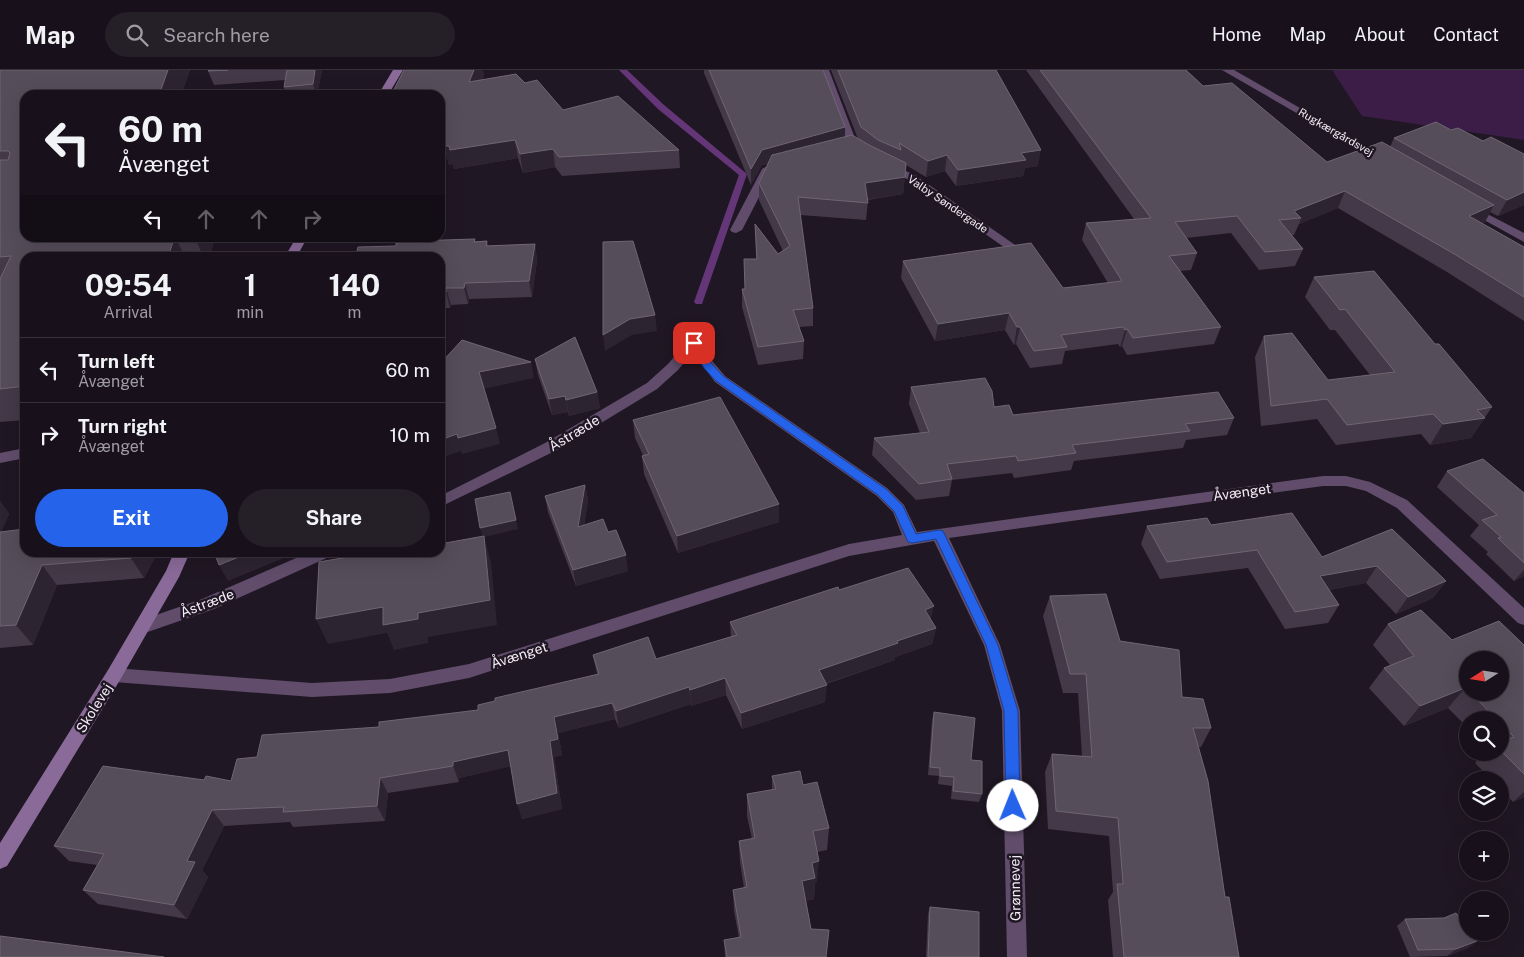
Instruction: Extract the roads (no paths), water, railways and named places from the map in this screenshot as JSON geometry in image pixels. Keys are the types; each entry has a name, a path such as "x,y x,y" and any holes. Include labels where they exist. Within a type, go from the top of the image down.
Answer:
{"street":[{"path":"386,90 398,70"},
{"path":"824,70 854,146 864,154"},
{"name":"Rugkærgårdsvej","path":"1227,70 1388,162"},
{"path":"838,150 854,146"},
{"name":"Valby Søndergade","path":"879,162 911,176 1015,249"},
{"path":"736,230 767,169 776,166"},
{"path":"1460,202 1524,238"},
{"name":"Åstræde","path":"445,500 550,448 652,386 673,367 694,343 708,366 720,379 882,492 899,509 912,539"},
{"path":"0,458 20,454"},
{"name":"Åvænget","path":"114,676 312,690 390,686 469,671 849,550 939,534 1323,481 1346,481 1370,487 1402,504 1524,618"},
{"name":"Grønnevej","path":"939,534 992,645 1011,711 1017,957"},
{"name":"Skolevej","path":"0,860 114,676 173,573 180,557"},
{"name":"Åstræde","path":"142,627 208,604 315,557"}],"waterway":[{"path":"623,70 661,107 743,174 699,302"}]}
